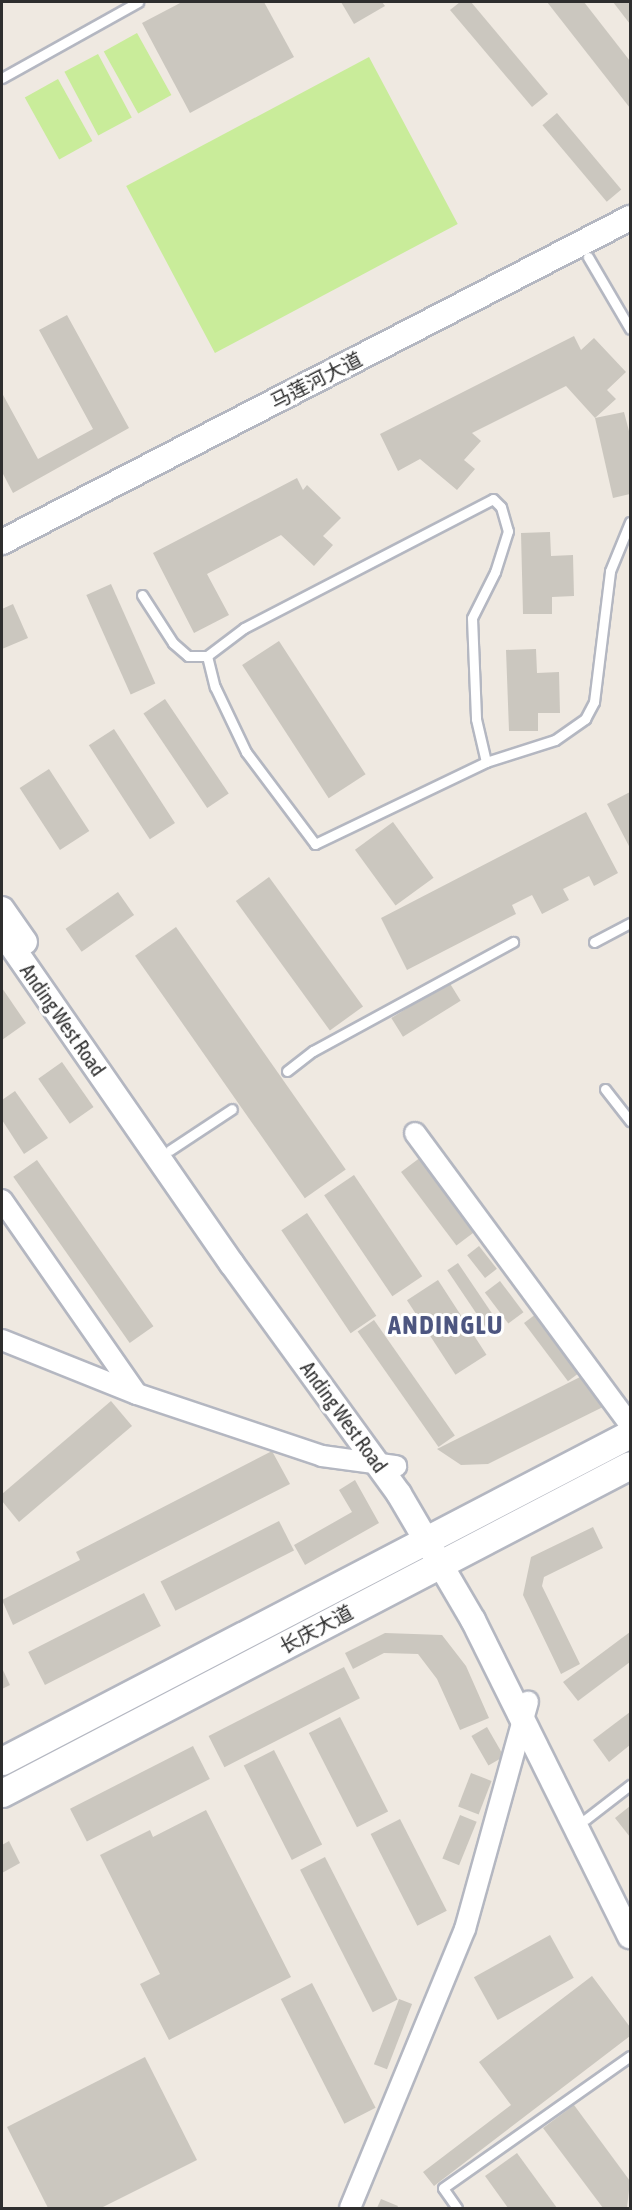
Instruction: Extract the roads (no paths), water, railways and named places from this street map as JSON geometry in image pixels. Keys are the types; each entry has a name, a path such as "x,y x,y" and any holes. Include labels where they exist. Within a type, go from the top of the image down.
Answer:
{"main road":[{"name":"长庆大道","path":"2,1761 630,1434"},
{"name":"长庆大道","path":"2,1793 630,1465"}],"street":[{"name":"马莲河大道","path":"2,542 630,218"},
{"name":"马莲河大道","path":"2,559 630,235"},
{"name":"Anding West Road","path":"2,909 387,1465 433,1537 586,1820 630,1907"},
{"name":"Anding West Road","path":"2,932 387,1465"},
{"path":"415,1133 630,1425"},
{"path":"2,1200 137,1394"},
{"path":"2,1340 137,1394 322,1456 387,1465"},
{"name":"Anding West Road","path":"526,1712 630,1936"},
{"path":"350,2208 465,1929 526,1712"}],"lane":[{"path":"2,78 138,2"},
{"path":"588,256 630,328"},
{"path":"142,595 173,643 188,656 207,656 244,628 493,499 501,507 508,531 495,572 472,618 476,719 486,762"},
{"path":"207,656 215,687 246,752 315,844 486,762 555,740 585,718 594,702 610,571 630,522"},
{"path":"594,942 630,923"},
{"path":"288,1071 313,1051 513,942"},
{"path":"605,1089 630,1121"},
{"path":"170,1150 232,1109"},
{"path":"586,1820 630,1785"},
{"path":"457,2208 443,2188 630,2056"}],"district":[{"name":"ANDINGLU","path":"446,1326"}]}
